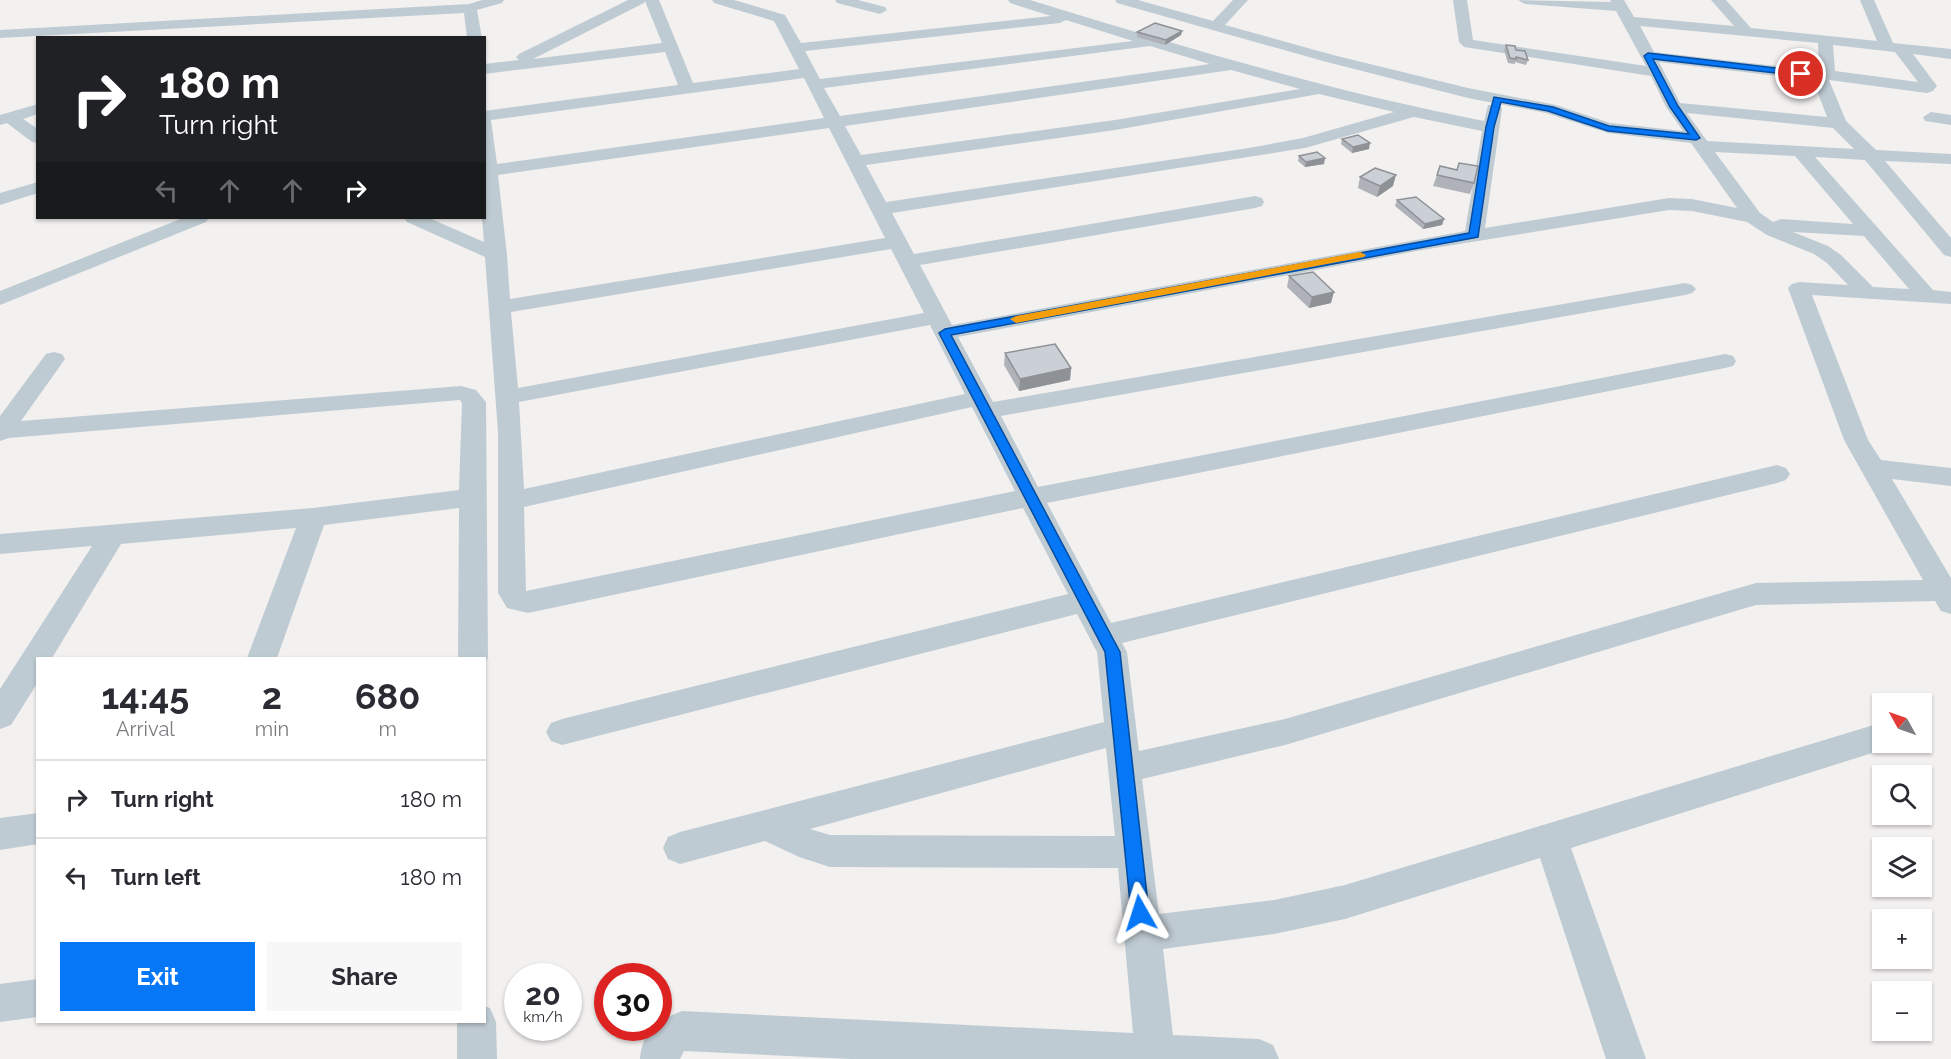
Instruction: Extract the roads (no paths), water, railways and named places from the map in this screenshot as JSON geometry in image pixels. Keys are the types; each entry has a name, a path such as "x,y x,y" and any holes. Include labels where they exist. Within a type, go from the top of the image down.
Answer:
{"street":[{"path":"0,34 470,8 497,0"},
{"path":"507,66 639,0"},
{"path":"652,0 687,89"},
{"path":"719,0 780,18 1112,652 1155,1057"},
{"path":"842,0 880,10"},
{"path":"1015,0 1152,43 1322,91 1410,113 1490,127"},
{"path":"1122,0 1328,58 1497,99 1550,109 1608,128 1699,142 1800,151 1951,159"},
{"path":"1215,27 1241,0"},
{"path":"1460,0 1466,42 1469,44 1652,64 1710,63 1927,88 1929,86 1894,48 1867,0"},
{"path":"1524,0 1623,9 1700,27 1951,54"},
{"path":"1718,0 1746,31"},
{"path":"470,8 475,36"},
{"path":"1623,9 1674,107 1757,220 1821,250 1834,259 1868,292"},
{"path":"795,48 1072,18"},
{"path":"1700,27 1710,63"},
{"path":"1825,40 1825,75 1822,85 1838,123 1870,154 1951,251"},
{"path":"486,127 687,89 1152,43"},
{"path":"486,69 669,47"},
{"path":"489,171 833,120 1230,66"},
{"path":"855,161 1114,125 1322,91"},
{"path":"1474,235 1490,127 1497,99"},
{"path":"1674,107 1838,123"},
{"path":"5,119 36,110"},
{"path":"880,209 1305,143 1410,113"},
{"path":"1931,117 1951,120"},
{"path":"5,119 36,137"},
{"path":"486,138 507,397 512,593 517,600 528,602 1030,497 1725,362"},
{"path":"1800,151 1871,231 1944,298"},
{"path":"0,199 36,187"},
{"path":"501,307 1255,202"},
{"path":"507,397 1669,204 1692,205 1757,220 1871,231"},
{"path":"0,299 192,219"},
{"path":"416,219 496,255"},
{"path":"1944,298 1799,288 1856,440 1948,596"},
{"path":"511,501 982,405 1685,289"},
{"path":"1,432 54,359"},
{"path":"1,432 461,393 468,395 474,402 473,657"},
{"path":"1872,468 1951,477"},
{"path":"1104,636 1777,474"},
{"path":"0,544 312,517 472,497"},
{"path":"262,657 312,517"},
{"path":"37,657 113,535"},
{"path":"1124,769 1286,732 1756,594 1948,596"},
{"path":"562,732 1085,601"},
{"path":"0,716 36,658"},
{"path":"680,848 1120,731"},
{"path":"1142,934 1274,917 1345,902 1872,740"},
{"path":"766,825 811,846 830,851 1133,852"},
{"path":"0,834 36,828"},
{"path":"1550,837 1626,1059"},
{"path":"0,1003 36,998"},
{"path":"476,1023 477,1059"},
{"path":"660,1059 661,1047 672,1035 682,1031 1155,1057 1259,1059"}]}
